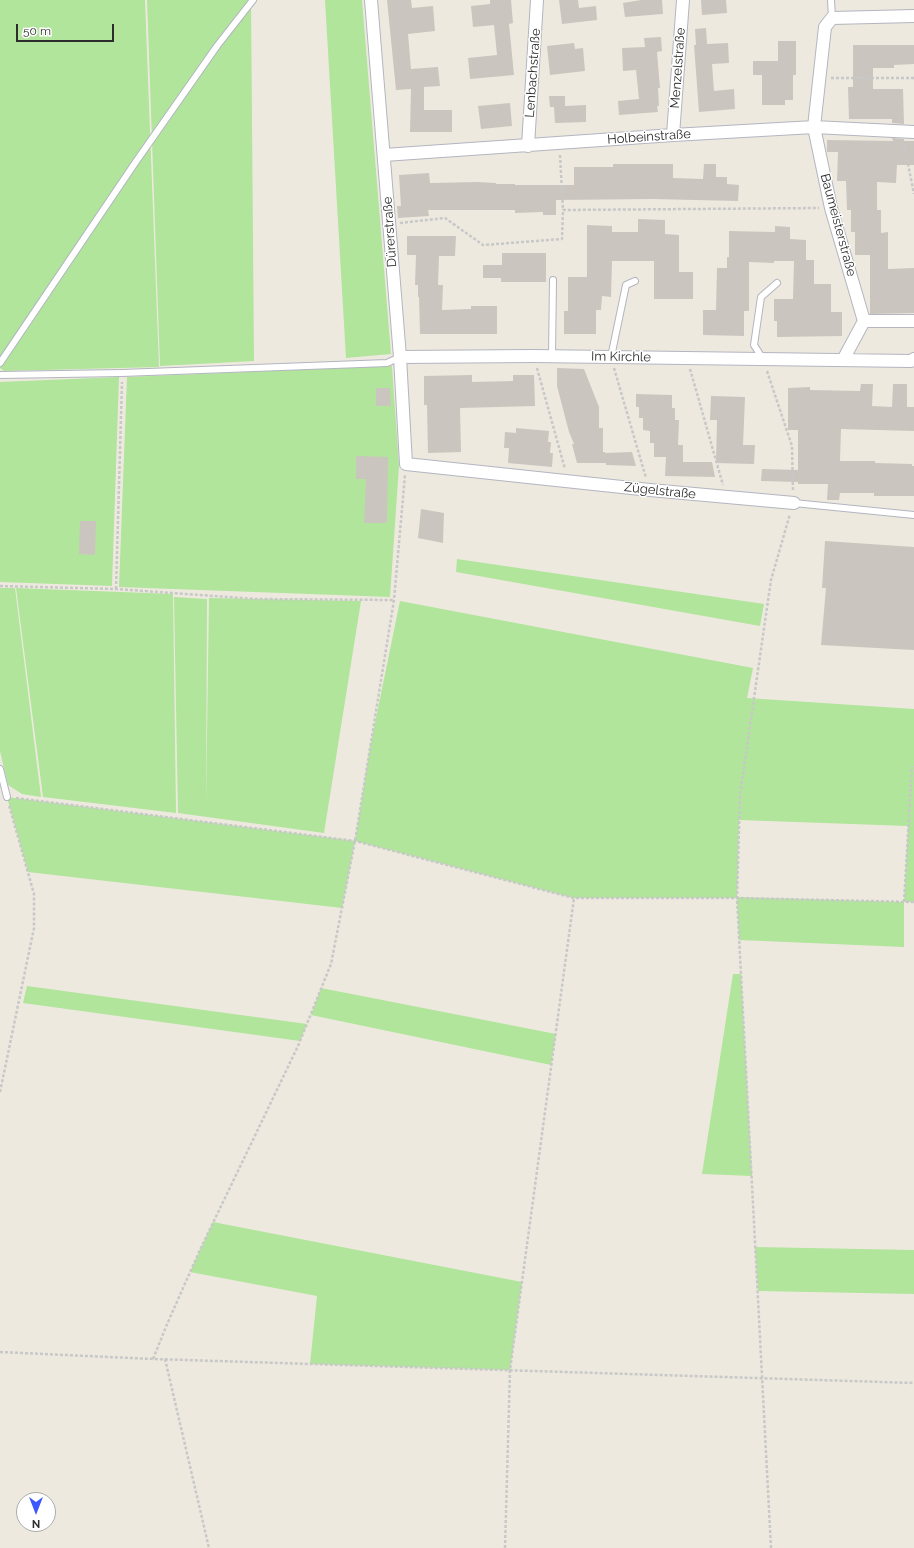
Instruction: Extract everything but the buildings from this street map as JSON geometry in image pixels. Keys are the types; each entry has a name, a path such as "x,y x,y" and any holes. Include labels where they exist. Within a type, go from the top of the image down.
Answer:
{"street":[{"name":"Dürerstraße","path":"371,0 400,357 406,464"},
{"name":"Lenbachstraße","path":"528,146 537,0"},
{"name":"Menzelstraße","path":"673,135 683,0"},
{"path":"832,18 914,16"},
{"name":"Baumeisterstraße","path":"832,18 825,27 818,78 814,128 832,208 864,321"},
{"name":"Holbeinstraße","path":"384,155 673,135 814,128 914,132"},
{"path":"843,360 864,321 914,321"},
{"name":"Im Kirchle","path":"400,357 552,356 911,361 914,359"},
{"name":"Zügelstraße","path":"406,464 650,490 794,503"}],"lane":[{"path":"0,363 135,163 217,46 253,0"},
{"path":"831,0 832,18"},
{"path":"552,356 553,280"},
{"path":"611,357 626,284 635,281"},
{"path":"763,359 754,345 761,297 777,283"},
{"path":"0,375 122,373 387,363 400,357"},
{"name":"Zügelstraße","path":"794,503 914,514"},
{"path":"0,769 7,797"}],"path":[{"path":"818,78 914,78"},
{"path":"901,131 914,194"},
{"path":"389,224 444,218 484,245 562,239 563,210 559,144"},
{"path":"563,210 832,208"},
{"path":"534,356 569,481"},
{"path":"611,357 650,490"},
{"path":"687,358 727,497"},
{"path":"763,359 792,446 794,503 771,580 742,779 740,794 737,898 771,1548"},
{"path":"116,589 122,373"},
{"path":"153,1359 199,1252 298,1046 331,964 355,841 394,600 406,464"},
{"path":"0,586 116,589 256,599 394,600"},
{"path":"904,902 912,766"},
{"path":"0,1092 34,928 34,894 7,797 355,841 574,898 737,898 914,902"},
{"path":"505,1548 510,1370 574,898"},
{"path":"0,1352 153,1359 914,1383"},
{"path":"165,1359 209,1548"}],"green space":[{"path":"0,0 145,0 159,367 4,371 0,368"},
{"path":"147,0 251,0 254,361 160,366"},
{"path":"325,0 362,0 391,354 346,358"},
{"path":"392,366 399,466 390,597 119,587 127,377"},
{"path":"119,377 112,586 0,582 0,382"},
{"path":"457,559 764,604 760,626 456,572"},
{"path":"0,588 15,588 41,797 22,794 8,785 0,751"},
{"path":"16,588 173,594 176,813 43,797"},
{"path":"174,597 207,599 206,808 209,598 361,601 324,833 178,813"},
{"path":"400,601 753,668 747,698 914,709 914,902 904,902 904,947 739,940 737,898 574,898 355,841 370,747","holes":["739,820 908,826 904,902 737,897"]},
{"path":"7,797 355,841 342,908 28,872"},
{"path":"733,974 741,974 752,1176 702,1174"},
{"path":"27,986 307,1024 300,1041 23,1003"},
{"path":"321,988 556,1034 551,1065 311,1015"},
{"path":"213,1222 522,1282 510,1370 310,1364 317,1296 190,1272"},
{"path":"755,1247 914,1250 914,1294 758,1291"}]}
